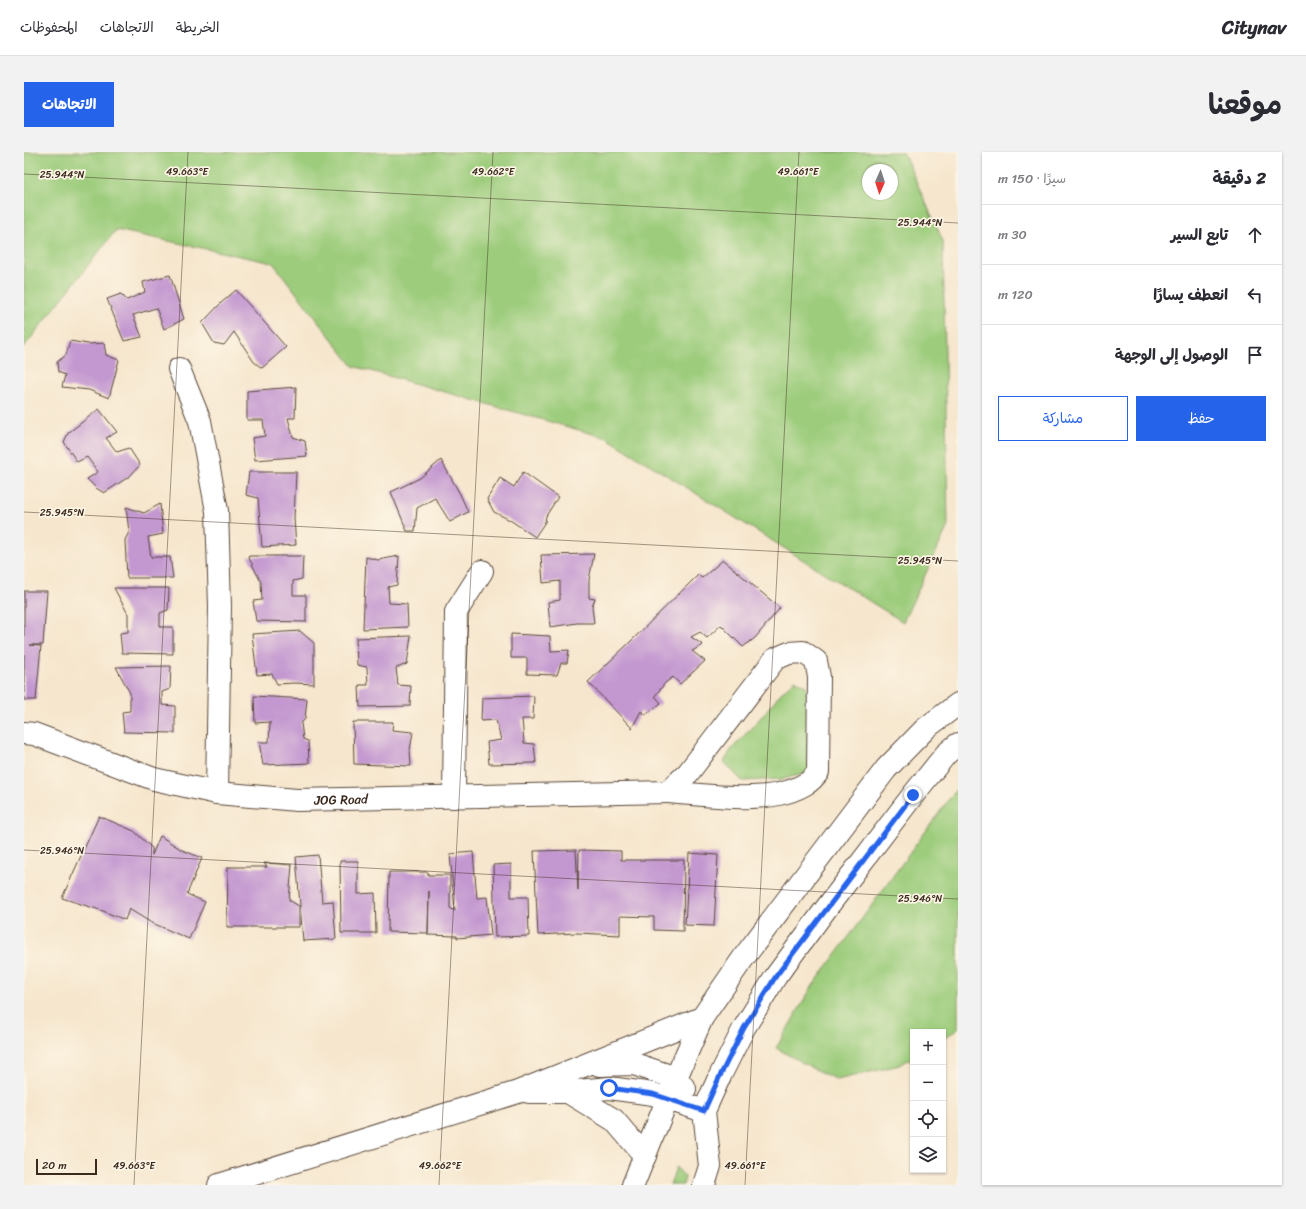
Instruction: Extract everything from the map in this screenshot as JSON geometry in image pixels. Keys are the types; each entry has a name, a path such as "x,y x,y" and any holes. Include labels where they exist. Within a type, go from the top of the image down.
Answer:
{"street":[{"path":"179,369 200,421 217,511 220,606 216,793"},
{"path":"454,796 456,612 482,571"},
{"name":"JOG Road","path":"24,734 34,734 154,780 216,793 297,800 668,792 742,798 785,793 808,783 818,772 819,677 816,661 803,652 789,653 776,659 688,773 668,792"},
{"path":"633,1185 702,1018 748,951 886,769 926,728 958,704"},
{"path":"704,1185 710,1166 704,1111 744,1028 776,976 913,795 946,754 958,744"},
{"path":"218,1185 518,1092 702,1018"},
{"path":"582,1066 634,1064 676,1078 704,1111"},
{"path":"518,1092 568,1092 609,1088 653,1094 704,1111"},
{"path":"568,1092 614,1120 645,1156"}],"green space":[{"path":"24,152 903,152 943,241 948,526 903,622 607,438 353,366 273,263 116,230 24,347"},
{"path":"795,680 806,686 808,696 812,772 783,779 742,781 724,762 731,750 780,694"},
{"path":"958,787 958,1029 946,1037 946,1029 910,1029 910,1059 900,1065 837,1080 776,1048 812,987"},
{"path":"676,1167 685,1177 683,1185 670,1185"}],"building":[{"path":"170,275 184,319 164,329 156,308 133,315 142,337 124,341 107,299 121,294 127,300 145,292 143,282"},
{"path":"236,290 286,347 262,368 254,362 234,332 224,345 214,343 202,323"},
{"path":"70,341 88,344 104,343 106,355 119,360 109,398 89,390 62,387 65,375 58,372 57,362 66,355"},
{"path":"296,387 295,418 288,418 293,437 305,441 307,456 255,460 252,438 265,436 263,420 247,420 247,391"},
{"path":"99,409 117,432 106,438 117,452 129,448 140,465 130,476 104,493 96,488 87,479 98,472 87,457 77,462 64,442 68,433"},
{"path":"441,460 468,512 450,522 435,498 417,508 415,531 407,531 391,492 420,478"},
{"path":"249,472 296,472 294,519 296,545 262,547 258,498 246,495"},
{"path":"523,472 558,497 535,537 510,520 494,512 487,499 500,478 514,487"},
{"path":"160,504 163,534 148,537 151,557 170,557 173,578 127,578 125,540 129,532 126,507 144,513"},
{"path":"594,554 589,580 589,598 595,599 592,607 594,623 577,623 550,627 548,602 560,600 560,581 543,583 541,555"},
{"path":"248,556 303,556 302,579 293,581 293,595 306,595 306,622 256,621 253,601 262,600 261,582"},
{"path":"399,556 397,585 388,587 389,603 407,604 408,627 363,629 366,557 378,560"},
{"path":"723,560 780,608 755,638 743,647 721,625 707,638 700,632 691,637 703,645 692,651 705,661 680,684 673,677 665,683 655,696 661,703 645,715 641,711 632,728 588,682 698,575 702,578"},
{"path":"114,588 169,588 168,610 160,613 160,627 173,627 173,654 122,653 120,633 128,632 128,614"},
{"path":"24,591 47,591 43,645 30,645 41,646 36,700 24,700"},
{"path":"300,631 314,643 314,684 277,684 272,674 257,675 252,634"},
{"path":"511,634 550,636 551,651 569,650 567,663 561,663 557,675 527,674 527,658 511,658"},
{"path":"411,636 407,664 396,668 398,685 411,686 410,706 360,707 359,685 368,685 367,667 357,665 356,638"},
{"path":"171,666 170,689 162,692 162,705 175,706 175,733 124,732 122,712 130,711 130,693 116,667"},
{"path":"254,696 307,699 305,719 301,723 303,739 308,741 309,763 263,765 259,742 269,742 270,722 255,723"},
{"path":"534,696 533,719 522,719 524,743 534,744 536,763 489,764 487,742 501,740 496,720 481,721 482,698"},
{"path":"353,722 393,722 392,730 413,732 410,750 411,766 354,764"},
{"path":"99,816 134,831 152,848 152,855 160,836 182,850 202,858 187,894 205,902 189,939 150,922 129,909 125,920 103,911 62,898"},
{"path":"576,850 578,891 579,850 621,851 621,860 684,860 683,931 654,930 654,917 620,916 620,935 577,933 538,935 534,851"},
{"path":"473,852 477,898 487,897 491,935 457,938 457,936 428,935 429,891 428,933 388,932 389,872 428,872 428,875 450,875 450,908 455,911 450,854"},
{"path":"689,853 718,855 714,926 685,925"},
{"path":"318,855 322,902 333,901 336,939 303,941 296,857"},
{"path":"340,861 358,861 358,894 375,893 376,933 341,933"},
{"path":"264,863 292,865 289,900 299,906 299,927 227,927 228,867 267,867"},
{"path":"511,864 511,897 528,897 529,936 495,937 493,865"}],"route":[{"path":"609,1088 653,1094 704,1111 744,1028 776,976 913,795"}]}
